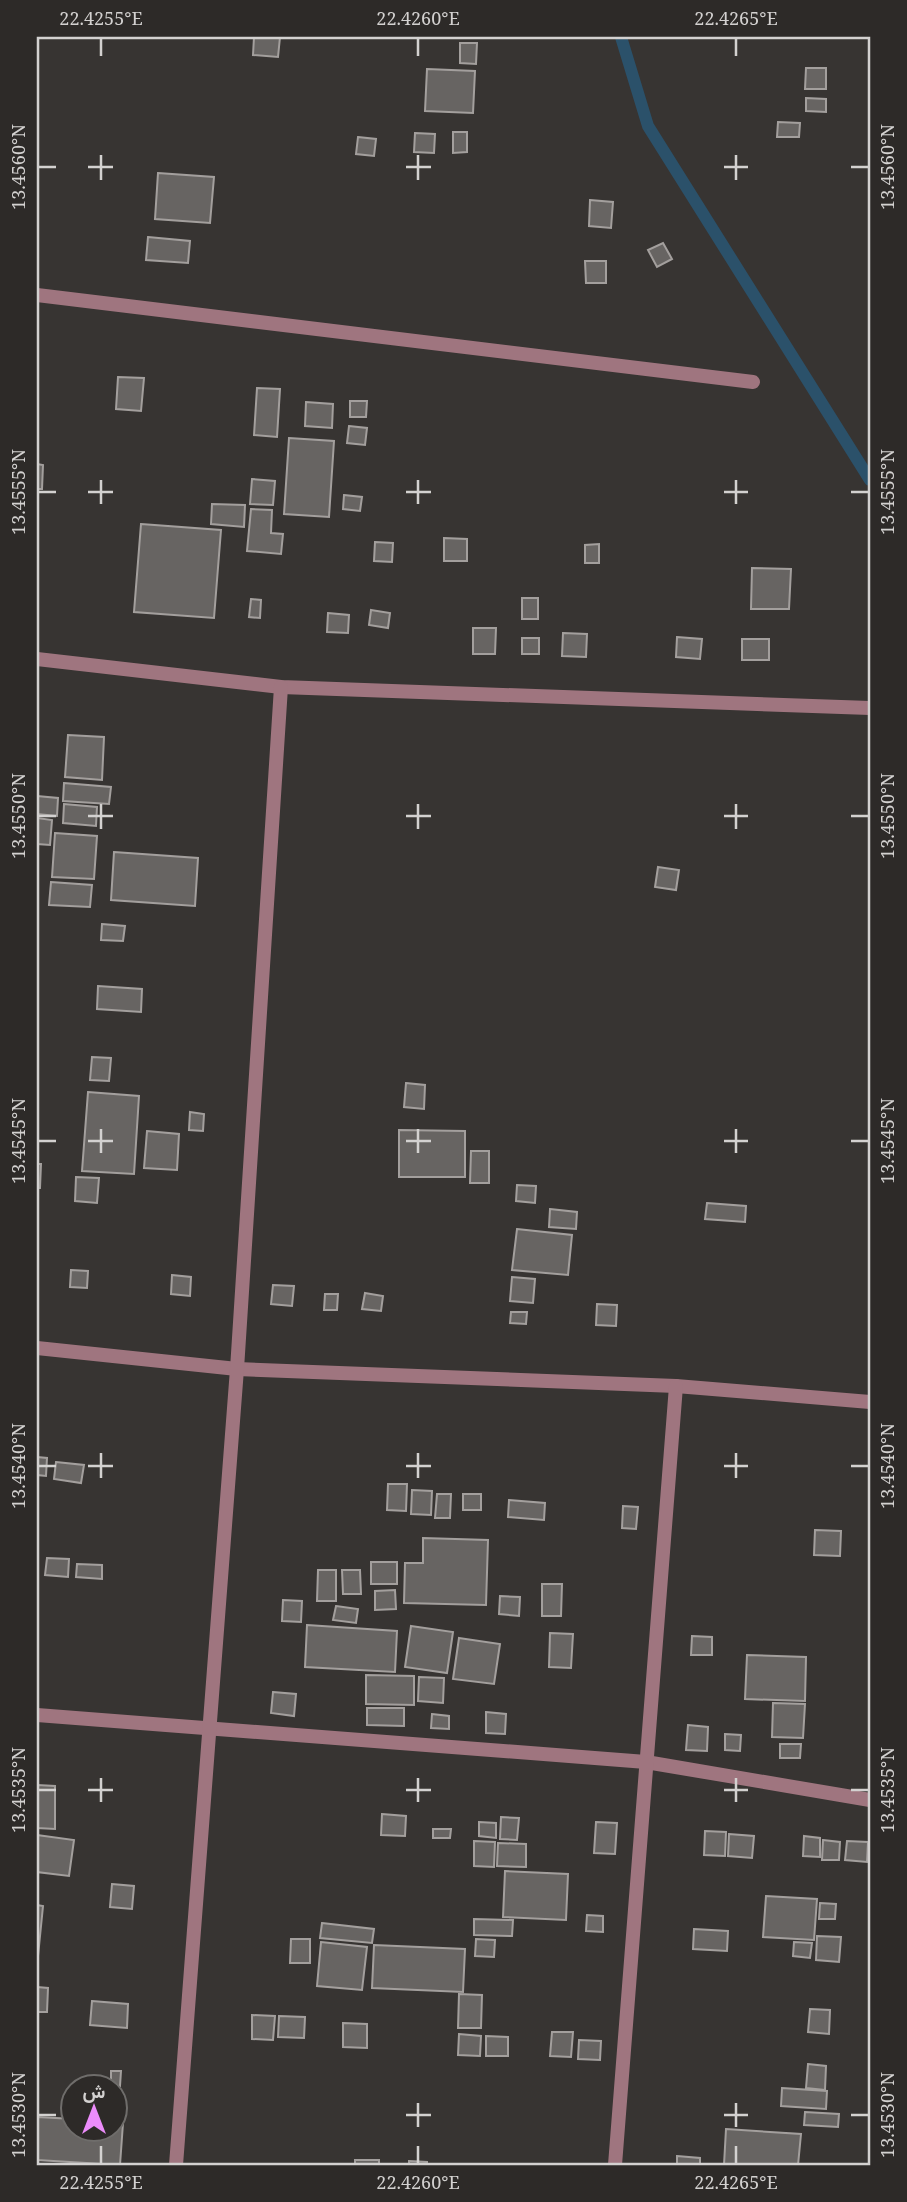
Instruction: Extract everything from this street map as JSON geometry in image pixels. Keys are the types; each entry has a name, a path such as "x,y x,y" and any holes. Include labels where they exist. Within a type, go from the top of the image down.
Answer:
{"street":[{"path":"37,295 753,382"},
{"path":"37,659 281,687 870,708"},
{"path":"176,2165 237,1369 281,687"},
{"path":"37,1348 237,1369 676,1386 870,1402"},
{"path":"615,2165 676,1386"},
{"path":"37,1716 646,1762 870,1800"}],"building":[{"path":"254,37 280,37 278,57 253,55"},
{"path":"460,43 477,43 476,64 460,63"},
{"path":"806,68 826,68 826,89 805,89"},
{"path":"427,69 475,71 473,113 425,111"},
{"path":"806,98 826,99 826,112 806,111"},
{"path":"778,122 800,123 799,137 777,137"},
{"path":"453,132 467,132 467,152 453,153"},
{"path":"415,133 435,134 434,153 414,152"},
{"path":"358,137 376,139 374,156 356,154"},
{"path":"158,173 214,177 210,223 155,219"},
{"path":"590,200 613,202 611,228 589,226"},
{"path":"148,237 190,241 188,263 146,260"},
{"path":"663,243 672,259 657,267 648,250"},
{"path":"585,261 606,261 606,283 586,283"},
{"path":"118,377 144,378 141,411 116,409"},
{"path":"257,388 280,389 277,437 254,435"},
{"path":"350,401 367,401 366,417 350,417"},
{"path":"306,402 333,404 332,428 305,426"},
{"path":"349,426 367,428 365,445 347,443"},
{"path":"289,438 334,441 329,517 284,514"},
{"path":"37,464 43,465 42,489 37,489"},
{"path":"252,479 275,481 273,505 250,504"},
{"path":"344,495 362,497 360,511 343,509"},
{"path":"212,504 245,505 244,527 211,524"},
{"path":"251,509 272,510 271,533 283,534 281,554 247,551"},
{"path":"141,524 221,530 214,618 134,612"},
{"path":"444,538 467,539 467,561 444,561"},
{"path":"375,542 393,543 392,562 374,561"},
{"path":"599,544 599,563 585,563 585,545"},
{"path":"752,568 791,569 789,609 751,609"},
{"path":"522,598 538,598 538,619 522,619"},
{"path":"251,599 261,600 260,618 249,617"},
{"path":"371,610 390,613 388,628 369,625"},
{"path":"328,613 349,615 348,633 327,632"},
{"path":"473,628 496,628 495,654 473,654"},
{"path":"563,633 587,634 586,657 562,656"},
{"path":"677,637 702,639 700,659 676,657"},
{"path":"522,638 539,638 539,654 522,654"},
{"path":"742,639 769,639 769,660 742,660"},
{"path":"68,735 104,737 102,780 65,777"},
{"path":"64,783 111,787 109,804 63,801"},
{"path":"37,796 58,798 57,816 37,814"},
{"path":"64,804 97,807 96,826 63,823"},
{"path":"37,818 52,820 50,845 37,844"},
{"path":"55,833 97,836 94,879 52,877"},
{"path":"114,852 198,858 195,906 111,900"},
{"path":"658,867 679,870 676,890 655,887"},
{"path":"51,882 92,885 90,907 49,905"},
{"path":"102,924 125,926 123,941 101,940"},
{"path":"98,986 142,989 141,1012 97,1009"},
{"path":"92,1057 111,1058 109,1081 90,1080"},
{"path":"406,1083 425,1085 424,1109 404,1107"},
{"path":"88,1092 139,1096 134,1174 82,1171"},
{"path":"190,1112 204,1114 203,1131 189,1130"},
{"path":"399,1130 465,1131 465,1177 399,1177"},
{"path":"147,1131 179,1134 177,1170 144,1168"},
{"path":"471,1151 489,1151 489,1183 470,1183"},
{"path":"37,1164 41,1164 40,1188 37,1188"},
{"path":"76,1177 99,1178 97,1203 75,1201"},
{"path":"517,1185 536,1186 535,1203 516,1201"},
{"path":"707,1203 746,1206 745,1222 705,1219"},
{"path":"550,1209 577,1212 576,1229 549,1227"},
{"path":"517,1229 572,1235 568,1275 512,1270"},
{"path":"71,1270 88,1271 87,1288 70,1287"},
{"path":"172,1275 191,1277 190,1296 171,1294"},
{"path":"512,1277 535,1279 533,1303 510,1301"},
{"path":"273,1285 294,1286 292,1306 271,1304"},
{"path":"365,1293 383,1296 381,1311 362,1309"},
{"path":"325,1294 338,1294 337,1310 324,1310"},
{"path":"597,1304 617,1305 616,1326 596,1325"},
{"path":"511,1312 527,1312 526,1324 510,1323"},
{"path":"37,1457 47,1458 46,1476 37,1475"},
{"path":"56,1462 84,1465 81,1483 54,1479"},
{"path":"388,1484 407,1484 406,1511 387,1510"},
{"path":"412,1490 432,1491 431,1515 411,1514"},
{"path":"437,1494 451,1494 450,1518 435,1518"},
{"path":"463,1494 481,1494 481,1510 463,1510"},
{"path":"509,1500 545,1503 544,1520 508,1517"},
{"path":"623,1506 638,1507 636,1529 622,1528"},
{"path":"815,1530 841,1531 840,1556 814,1555"},
{"path":"423,1538 488,1540 486,1605 404,1603 405,1563 423,1563"},
{"path":"47,1558 69,1559 68,1577 45,1575"},
{"path":"371,1562 397,1562 397,1584 371,1584"},
{"path":"77,1564 102,1565 102,1579 76,1577"},
{"path":"318,1570 336,1570 336,1601 317,1601"},
{"path":"342,1570 360,1570 361,1594 343,1594"},
{"path":"542,1584 562,1584 561,1616 542,1616"},
{"path":"395,1590 396,1609 375,1610 375,1591"},
{"path":"500,1596 520,1597 519,1616 499,1614"},
{"path":"283,1600 302,1601 301,1622 282,1621"},
{"path":"336,1606 358,1609 356,1623 333,1620"},
{"path":"307,1625 397,1631 395,1672 305,1667"},
{"path":"411,1626 453,1632 447,1673 405,1667"},
{"path":"550,1633 573,1634 571,1668 549,1667"},
{"path":"692,1636 712,1637 712,1655 691,1655"},
{"path":"459,1638 500,1644 494,1684 453,1679"},
{"path":"747,1655 806,1657 805,1701 745,1699"},
{"path":"366,1675 414,1676 414,1705 366,1704"},
{"path":"419,1677 444,1678 443,1703 418,1701"},
{"path":"273,1692 296,1694 294,1716 271,1713"},
{"path":"773,1703 805,1704 803,1738 772,1737"},
{"path":"367,1708 404,1708 404,1726 367,1725"},
{"path":"486,1712 506,1714 505,1734 486,1733"},
{"path":"432,1714 449,1716 449,1729 431,1728"},
{"path":"688,1725 708,1727 707,1751 686,1750"},
{"path":"725,1734 741,1735 740,1751 725,1750"},
{"path":"780,1744 801,1744 800,1758 780,1758"},
{"path":"37,1785 55,1786 55,1829 37,1828"},
{"path":"382,1814 406,1816 405,1836 381,1835"},
{"path":"501,1817 519,1818 517,1840 500,1839"},
{"path":"479,1822 496,1823 496,1838 479,1836"},
{"path":"596,1822 617,1823 615,1854 594,1853"},
{"path":"433,1829 451,1829 450,1838 433,1838"},
{"path":"705,1831 726,1832 725,1856 704,1855"},
{"path":"729,1834 754,1836 752,1858 728,1856"},
{"path":"37,1835 74,1840 69,1876 37,1872"},
{"path":"804,1836 820,1838 820,1857 803,1856"},
{"path":"823,1840 840,1842 839,1860 822,1860"},
{"path":"474,1841 495,1842 494,1867 474,1866"},
{"path":"847,1841 868,1842 867,1862 845,1860"},
{"path":"498,1843 526,1844 526,1867 497,1866"},
{"path":"505,1871 568,1874 566,1920 503,1917"},
{"path":"112,1884 134,1886 132,1909 110,1907"},
{"path":"766,1896 817,1899 814,1940 763,1937"},
{"path":"820,1903 836,1904 835,1919 819,1919"},
{"path":"37,1905 43,1906 38,1956 37,1956"},
{"path":"587,1915 603,1916 603,1932 586,1931"},
{"path":"474,1919 513,1920 512,1936 474,1935"},
{"path":"322,1923 374,1929 372,1943 320,1938"},
{"path":"694,1929 728,1931 727,1951 693,1949"},
{"path":"817,1936 841,1937 839,1962 816,1960"},
{"path":"291,1939 310,1939 310,1963 290,1963"},
{"path":"476,1939 495,1940 494,1957 475,1956"},
{"path":"321,1942 367,1947 362,1990 317,1986"},
{"path":"794,1942 812,1943 810,1958 793,1956"},
{"path":"374,1945 465,1949 463,1992 372,1988"},
{"path":"37,1987 48,1988 47,2012 37,2012"},
{"path":"459,1994 482,1995 481,2028 458,2028"},
{"path":"92,2001 128,2004 127,2028 90,2025"},
{"path":"810,2009 830,2010 829,2034 808,2032"},
{"path":"252,2015 275,2016 273,2040 252,2039"},
{"path":"279,2016 305,2017 304,2038 278,2037"},
{"path":"343,2023 367,2024 367,2048 343,2047"},
{"path":"552,2032 573,2032 571,2057 550,2056"},
{"path":"459,2034 481,2036 480,2056 458,2055"},
{"path":"486,2036 508,2037 508,2056 486,2056"},
{"path":"579,2040 601,2041 600,2060 578,2059"},
{"path":"808,2064 826,2066 825,2090 806,2088"},
{"path":"782,2088 827,2091 826,2109 781,2106"},
{"path":"805,2112 839,2114 838,2127 804,2125"},
{"path":"37,2117 60,2118 60,2142 122,2142 120,2165 37,2160"},
{"path":"726,2129 801,2134 798,2165 724,2165"},
{"path":"677,2156 700,2158 700,2165 677,2165"},
{"path":"355,2160 379,2160 379,2165 355,2165"},
{"path":"409,2161 427,2162 427,2165 409,2165"}],"waterway":[{"path":"621,37 648,126 870,480"}]}
